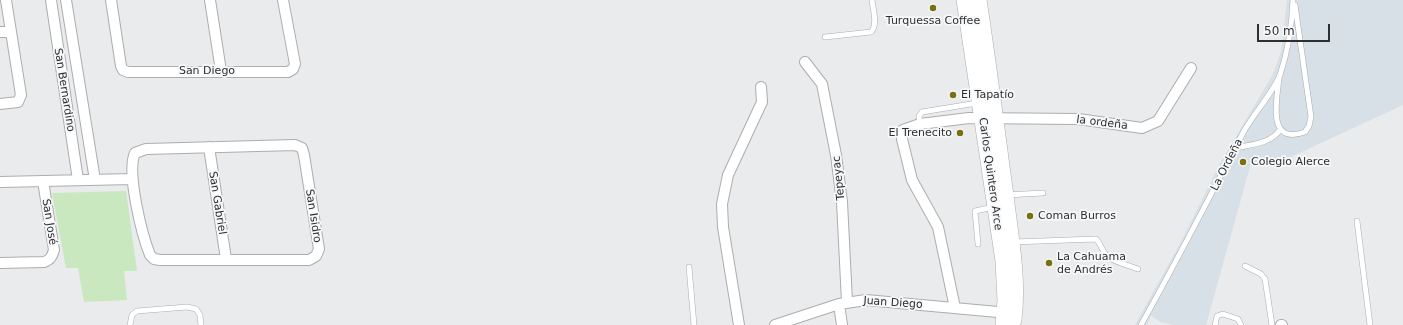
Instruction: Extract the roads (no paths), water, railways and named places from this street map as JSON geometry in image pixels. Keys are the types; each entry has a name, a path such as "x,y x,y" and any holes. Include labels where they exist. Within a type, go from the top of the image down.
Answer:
{"main road":[{"name":"Carlos Quintero Arce","path":"964,0 987,103"},
{"name":"Carlos Quintero Arce","path":"979,0 995,206 1009,319"},
{"name":"Carlos Quintero Arce","path":"989,119 1005,195 1011,242 1015,283 1009,319"}],"street":[{"path":"0,104 18,102 21,94 6,0"},
{"name":"San Bernardino","path":"50,0 78,180"},
{"name":"San Bernardino","path":"66,0 95,180"},
{"name":"San Diego","path":"111,0 121,66 123,70 128,72 288,72 295,64 283,0"},
{"path":"210,0 221,71"},
{"path":"0,32 11,32"},
{"name":"Tepeyac","path":"805,62 822,84 836,155 842,202 842,325"},
{"name":"la ordeña","path":"955,308 938,227 912,180 902,139 903,130 920,124 943,120 989,119 1078,119 1142,128 1158,121 1191,68"},
{"path":"739,325 723,227 722,204 728,175 762,102 761,87"},
{"path":"70,129 86,127"},
{"name":"San Isidro","path":"295,145 302,148 319,249 316,256 309,260 154,259 150,255 132,179 132,159 135,153 140,150 209,148 295,145"},
{"name":"San Gabriel","path":"209,148 226,259"},
{"path":"0,182 132,179"},
{"name":"San José","path":"0,263 49,261 54,250 43,182"},
{"name":"Juan Diego","path":"775,325 843,303 871,301 955,308 1009,319"}],"lane":[{"path":"824,37 871,32 874,29 875,23 872,0"},
{"path":"1279,76 1276,114 1277,125 1280,130 1291,135 1305,132 1309,126 1311,117 1294,0"},
{"name":"La Ordeña","path":"1142,325 1193,232 1250,122 1279,76 1286,56 1294,0"},
{"path":"920,124 918,116 922,112 987,103"},
{"path":"1236,148 1267,142 1276,137 1280,130"},
{"path":"1005,195 1043,193"},
{"path":"978,244 974,215 975,211 995,206"},
{"path":"1357,221 1370,325"},
{"path":"1011,242 1096,239 1100,243 1105,254 1110,258 1138,269"},
{"path":"1245,266 1261,274 1265,279 1272,325"},
{"path":"689,267 694,325"},
{"path":"130,325 132,315 137,311 187,308 196,310 200,315 201,325"},
{"path":"1215,325 1217,316 1223,314 1238,319 1241,325"}],"place":[{"name":"Turquessa Coffee","path":"933,8"},
{"name":"El Tapatío","path":"953,95"},
{"name":"El Trenecito","path":"960,133"},
{"name":"Colegio Alerce","path":"1243,162"},
{"name":"Coman Burros","path":"1030,216"},
{"name":"La Cahuama de Andrés","path":"1049,263"}]}
